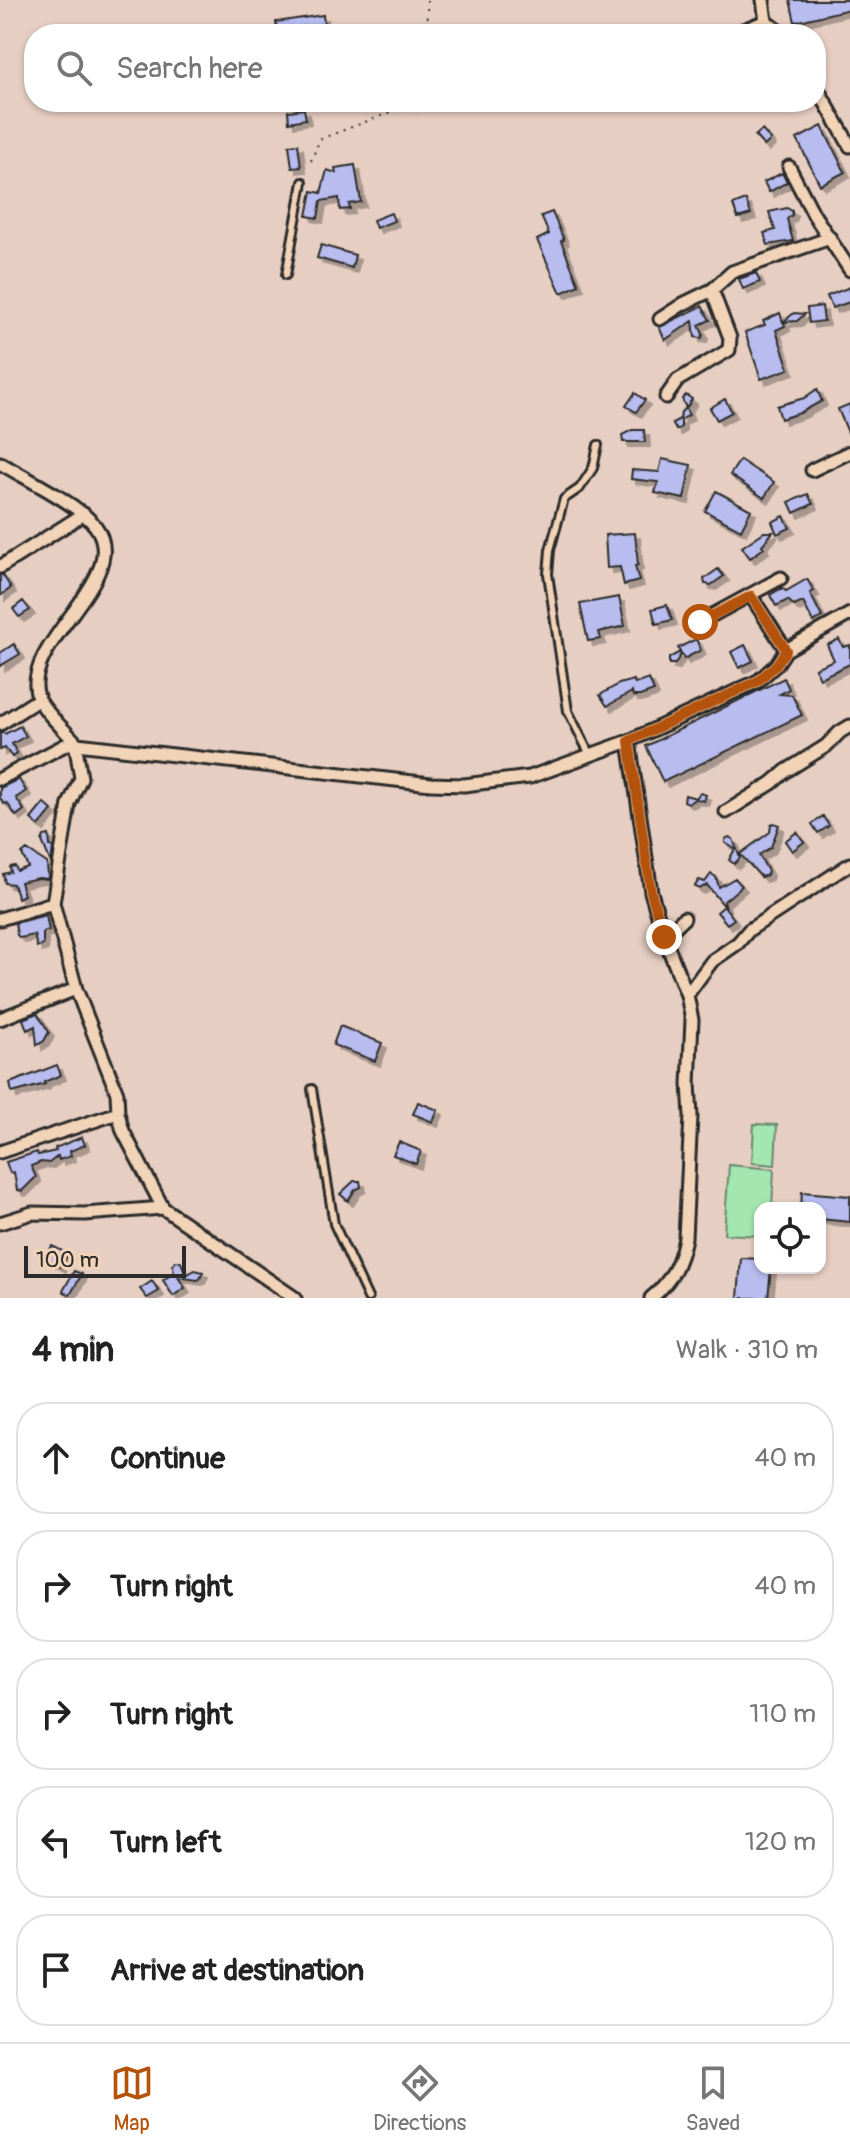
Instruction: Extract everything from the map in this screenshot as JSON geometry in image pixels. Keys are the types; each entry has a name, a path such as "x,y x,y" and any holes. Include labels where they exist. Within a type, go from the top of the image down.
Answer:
{"street":[{"path":"763,0 766,21 770,24"},
{"path":"758,24 766,21"},
{"path":"826,104 850,146"},
{"path":"789,167 814,215 850,270"},
{"path":"660,319 712,290 732,272 830,238"},
{"path":"666,397 678,380 729,350 730,338 712,290"},
{"path":"812,470 850,452"},
{"path":"0,463 84,514 98,530 104,558 98,576 45,653 36,685 39,699 77,744 81,778 69,804 53,903 76,989 117,1093 118,1113 139,1165 163,1208 292,1297"},
{"path":"0,567 84,514"},
{"path":"700,622 781,578"},
{"path":"751,596 786,650"},
{"path":"0,779 67,744 431,784 464,785 530,777 629,741 758,681 776,665 786,650 850,614"},
{"path":"0,724 39,699"},
{"path":"726,812 826,746 850,726"},
{"path":"629,741 651,892 664,937 687,995 692,1020 685,1238 673,1276 651,1298"},
{"path":"687,995 712,961 738,943 749,930 850,864"},
{"path":"0,919 53,903"},
{"path":"664,937 684,918"},
{"path":"0,1019 76,989"},
{"path":"0,1152 118,1113"},
{"path":"0,1223 32,1213 85,1214 163,1208"}],"lane":[{"path":"286,275 303,182"},
{"path":"591,757 568,711 548,574 550,550 564,499 580,488 593,468 598,445"},
{"path":"312,1089 334,1224 368,1298"}],"path":[{"path":"427,0 428,24"},
{"path":"311,161 320,139 394,112"}],"green space":[{"path":"754,1124 777,1125 775,1165 752,1163"},
{"path":"729,1165 774,1169 772,1202 754,1202 754,1236 724,1234"}],"building":[{"path":"790,0 850,0 850,9 795,22"},
{"path":"323,15 324,24 276,24"},
{"path":"288,112 305,112 306,119 289,122"},
{"path":"822,126 845,172 820,185 797,139"},
{"path":"762,130 771,140 764,146 755,136"},
{"path":"298,144 301,167 292,168 289,145"},
{"path":"355,165 361,202 349,204 350,209 340,210 339,198 321,201 318,218 307,216 312,191 321,193 327,170 336,173 335,168"},
{"path":"782,173 787,182 769,192 764,182"},
{"path":"746,200 751,214 738,218 733,205"},
{"path":"787,208 792,211 787,219 793,241 768,245 764,233 775,230 769,212"},
{"path":"552,212 579,285 561,293 537,240 549,234 541,216"},
{"path":"391,213 394,221 376,228 373,220"},
{"path":"321,245 355,255 352,268 317,258"},
{"path":"756,273 760,282 743,289 739,279"},
{"path":"850,287 850,302 832,308 827,296"},
{"path":"702,306 710,320 699,325 702,338 695,337 693,321 665,340 659,327"},
{"path":"822,306 824,321 809,323 807,308"},
{"path":"780,313 783,322 794,313 805,314 797,321 784,322 785,326 776,330 789,369 761,379 745,332 765,325 763,321"},
{"path":"817,389 822,401 781,419 777,406 804,398"},
{"path":"635,393 645,400 636,412 626,406"},
{"path":"686,395 692,399 686,409 689,415 681,420 681,427 676,430 672,423 680,419 681,412 686,408 682,399"},
{"path":"725,399 732,412 717,420 710,408"},
{"path":"850,404 850,437 838,409"},
{"path":"632,430 644,430 645,442 623,442 622,435"},
{"path":"662,459 691,465 684,499 655,493 658,482 631,479 632,470 659,472"},
{"path":"740,460 774,482 764,498 730,475"},
{"path":"716,491 751,510 741,530 705,511"},
{"path":"808,494 813,504 794,513 789,502"},
{"path":"784,516 790,528 777,534 772,522"},
{"path":"764,532 773,532 762,545 764,548 750,558 742,547"},
{"path":"635,533 638,565 635,566 639,581 624,585 620,567 607,568 605,535"},
{"path":"718,569 724,576 711,585 705,584 704,579"},
{"path":"0,575 11,588 0,596"},
{"path":"807,579 822,617 813,622 803,602 794,606 788,600 776,606 770,595 782,588 786,591"},
{"path":"619,597 625,626 599,632 601,639 588,641 580,604"},
{"path":"23,601 30,610 19,617 13,609"},
{"path":"667,605 672,620 656,624 652,609"},
{"path":"696,639 701,650 684,659 681,654 675,664 669,664 669,658 680,652 678,648"},
{"path":"839,639 843,647 850,645 850,664 820,678 815,668 834,660 827,645"},
{"path":"14,644 20,654 0,666 0,653"},
{"path":"745,645 753,661 739,668 731,652"},
{"path":"784,678 789,689 780,694 792,695 802,715 663,782 646,746"},
{"path":"649,679 654,691 640,696 633,696 632,692 607,706 600,695 619,684 634,680 635,684"},
{"path":"20,726 26,736 12,744 17,753 12,757 5,748 0,750 0,732 5,734"},
{"path":"19,779 26,791 16,798 24,810 16,816 0,798 0,788"},
{"path":"700,793 706,795 704,801 684,801 685,795 696,798"},
{"path":"44,803 52,810 39,826 31,819"},
{"path":"823,816 829,826 818,833 812,824"},
{"path":"774,823 779,825 771,847 759,855 768,871 761,877 740,854 770,832"},
{"path":"797,832 804,842 792,851 785,841"},
{"path":"49,835 50,846 53,847 51,863 42,841 44,836"},
{"path":"729,837 733,839 740,858 734,864 729,860 735,849 725,843"},
{"path":"27,850 47,863 48,879 20,882 24,895 18,898 13,884 5,883 3,874 11,872 10,867 15,866 17,871 28,867 22,854"},
{"path":"711,874 716,877 719,887 735,878 742,886 724,901 726,908 707,885 699,889 695,886 699,880 705,882"},
{"path":"724,906 734,919 727,924 717,912"},
{"path":"46,915 49,931 43,932 43,945 37,947 34,935 20,938 17,935 15,923"},
{"path":"37,1013 49,1032 44,1041 37,1045 35,1026 27,1030 23,1019"},
{"path":"340,1026 382,1043 375,1061 333,1045"},
{"path":"57,1065 61,1075 45,1084 12,1093 10,1083"},
{"path":"418,1102 438,1110 433,1122 413,1114"},
{"path":"82,1137 85,1145 70,1151 71,1156 59,1160 58,1156 49,1163 31,1166 36,1177 22,1191 17,1190 14,1172 10,1173 6,1162 37,1152 38,1155 56,1151 55,1148"},
{"path":"399,1142 421,1151 416,1164 393,1155"},
{"path":"354,1181 360,1181 361,1187 348,1201 340,1194"},
{"path":"802,1192 850,1196 850,1222 826,1220 826,1202 801,1202"},
{"path":"52,1246 68,1254 61,1267 45,1259"},
{"path":"741,1258 754,1259 754,1274 770,1274 768,1298 738,1298"},
{"path":"176,1261 181,1262 186,1275 195,1270 203,1272 197,1280 178,1277 185,1288 173,1296 163,1280 174,1273"},
{"path":"74,1271 82,1274 70,1295 63,1291"},
{"path":"152,1281 159,1291 147,1298 140,1289"}],"route":[{"path":"664,937 651,892 629,741 758,681 776,665 786,650 751,596 700,622"}]}
